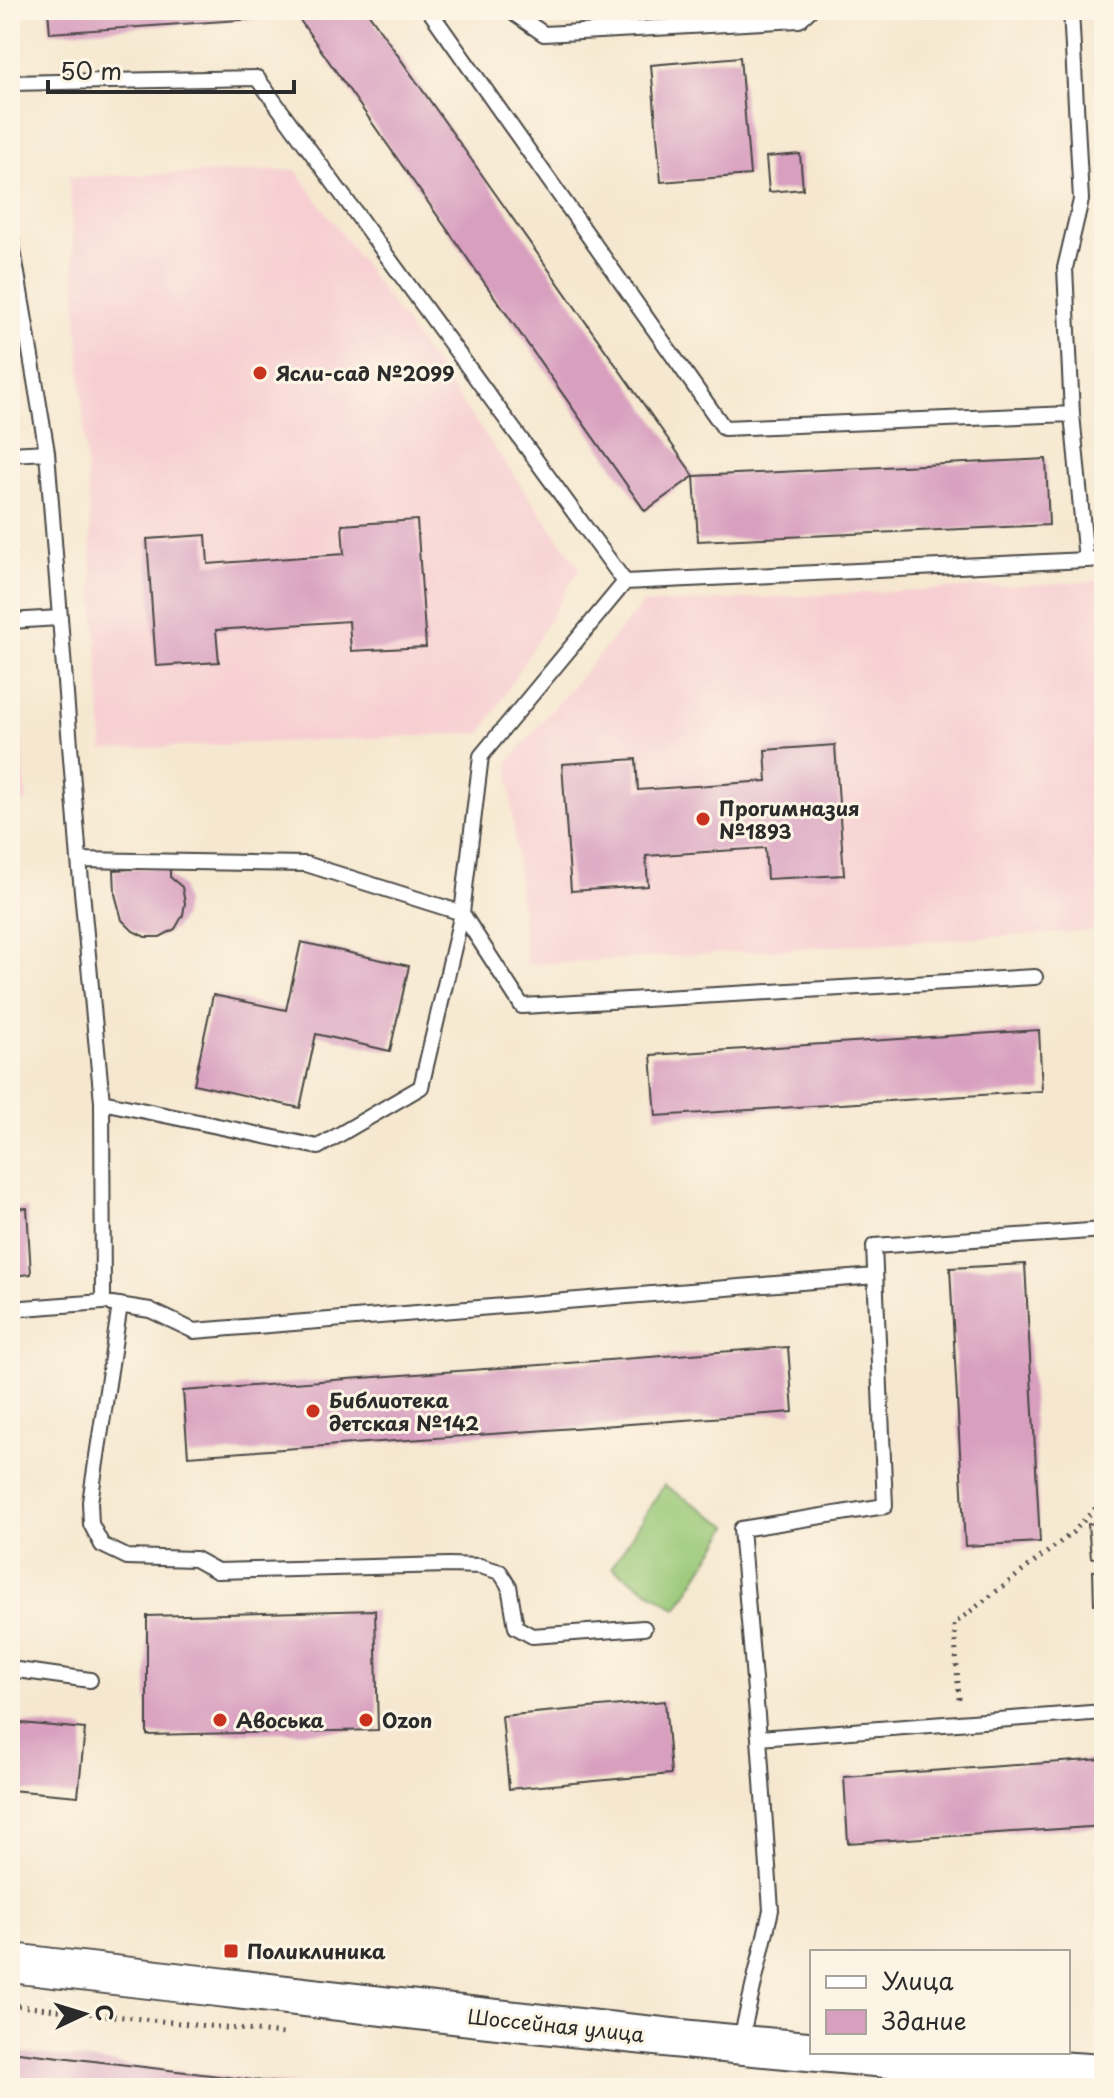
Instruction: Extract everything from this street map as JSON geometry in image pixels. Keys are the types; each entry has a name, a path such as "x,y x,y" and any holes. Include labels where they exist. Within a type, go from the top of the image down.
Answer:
{"main road":[{"name":"Шоссейная улица","path":"10,1963 740,2045 936,2076 1104,2074"}],"lane":[{"path":"429,10 724,428 1072,414"},
{"path":"509,10 544,34 799,20 810,10"},
{"path":"1071,10 1081,200 1065,268 1072,414 1086,560"},
{"path":"10,83 257,78 625,582"},
{"path":"10,232 47,452 79,860 102,1102 103,1302"},
{"path":"10,454 47,452"},
{"path":"102,1102 318,1147 421,1087 462,913 481,756 625,582 1104,559"},
{"path":"10,621 59,618"},
{"path":"79,860 306,864 462,913 522,1006 1035,977"},
{"path":"740,2045 771,1910 741,1529 885,1506 874,1246 1104,1230"},
{"path":"10,1309 103,1302 150,1310 194,1331 875,1276"},
{"path":"120,1305 90,1502 91,1524 102,1545 127,1557 195,1559 217,1571 480,1566 500,1572 509,1586 516,1627 532,1636 644,1628"},
{"path":"10,1669 90,1680"},
{"path":"759,1738 1104,1712"}],"path":[{"path":"960,1723 954,1624 1072,1533 1104,1499"}],"shaded area":[{"name":"Ясли-сад №2099","path":"296,170 580,568 482,733 103,750 69,177"},
{"path":"1098,581 1104,655 1104,930 526,965 508,762 642,604"},
{"path":"10,658 16,658 27,803 10,804"}],"green space":[{"path":"664,1485 729,1526 677,1609 612,1567"}],"building":[{"path":"48,10 296,10 297,16 50,33"},
{"path":"305,10 366,10 694,476 645,511 297,16"},
{"path":"740,57 750,175 661,182 651,65"},
{"path":"800,154 803,189 769,192 766,157"},
{"path":"1046,459 1049,525 698,541 694,476"},
{"path":"10,498 16,556 10,557"},
{"path":"417,520 426,647 351,651 349,621 216,630 219,662 156,666 147,539 206,535 208,564 344,554 342,525"},
{"name":"Прогимназия №1893","path":"835,745 844,875 767,879 765,848 646,856 648,886 571,891 562,764 636,759 638,790 767,781 765,750"},
{"path":"170,867 170,877 182,887 185,903 183,915 175,929 160,937 145,937 122,920 115,894 114,870"},
{"path":"301,942 409,966 390,1051 316,1034 300,1108 194,1084 213,995 286,1010"},
{"path":"1039,1030 1042,1091 656,1116 651,1055"},
{"path":"27,1208 31,1274 10,1276 10,1209"},
{"path":"1025,1264 1040,1542 965,1546 950,1268"},
{"path":"788,1347 793,1412 188,1456 183,1391"},
{"path":"1104,1522 1104,1557 1091,1558 1088,1524"},
{"path":"1104,1570 1104,1603 1094,1604 1093,1571"},
{"path":"375,1610 378,1730 147,1735 147,1616"},
{"path":"665,1701 671,1774 509,1789 502,1716"},
{"path":"10,1722 85,1729 78,1796 10,1790"},
{"path":"1104,1759 1104,1826 848,1843 844,1777"},
{"path":"10,2051 303,2086 303,2088 10,2088"}],"place":[{"name":"Ясли-сад №2099","path":"260,373"},
{"name":"Прогимназия №1893","path":"703,819"},
{"name":"Библиотека детская №142","path":"313,1411"},
{"name":"Авоська","path":"220,1720"},
{"name":"Ozon","path":"366,1720"},
{"name":"Поликлиника","path":"231,1951"}]}
